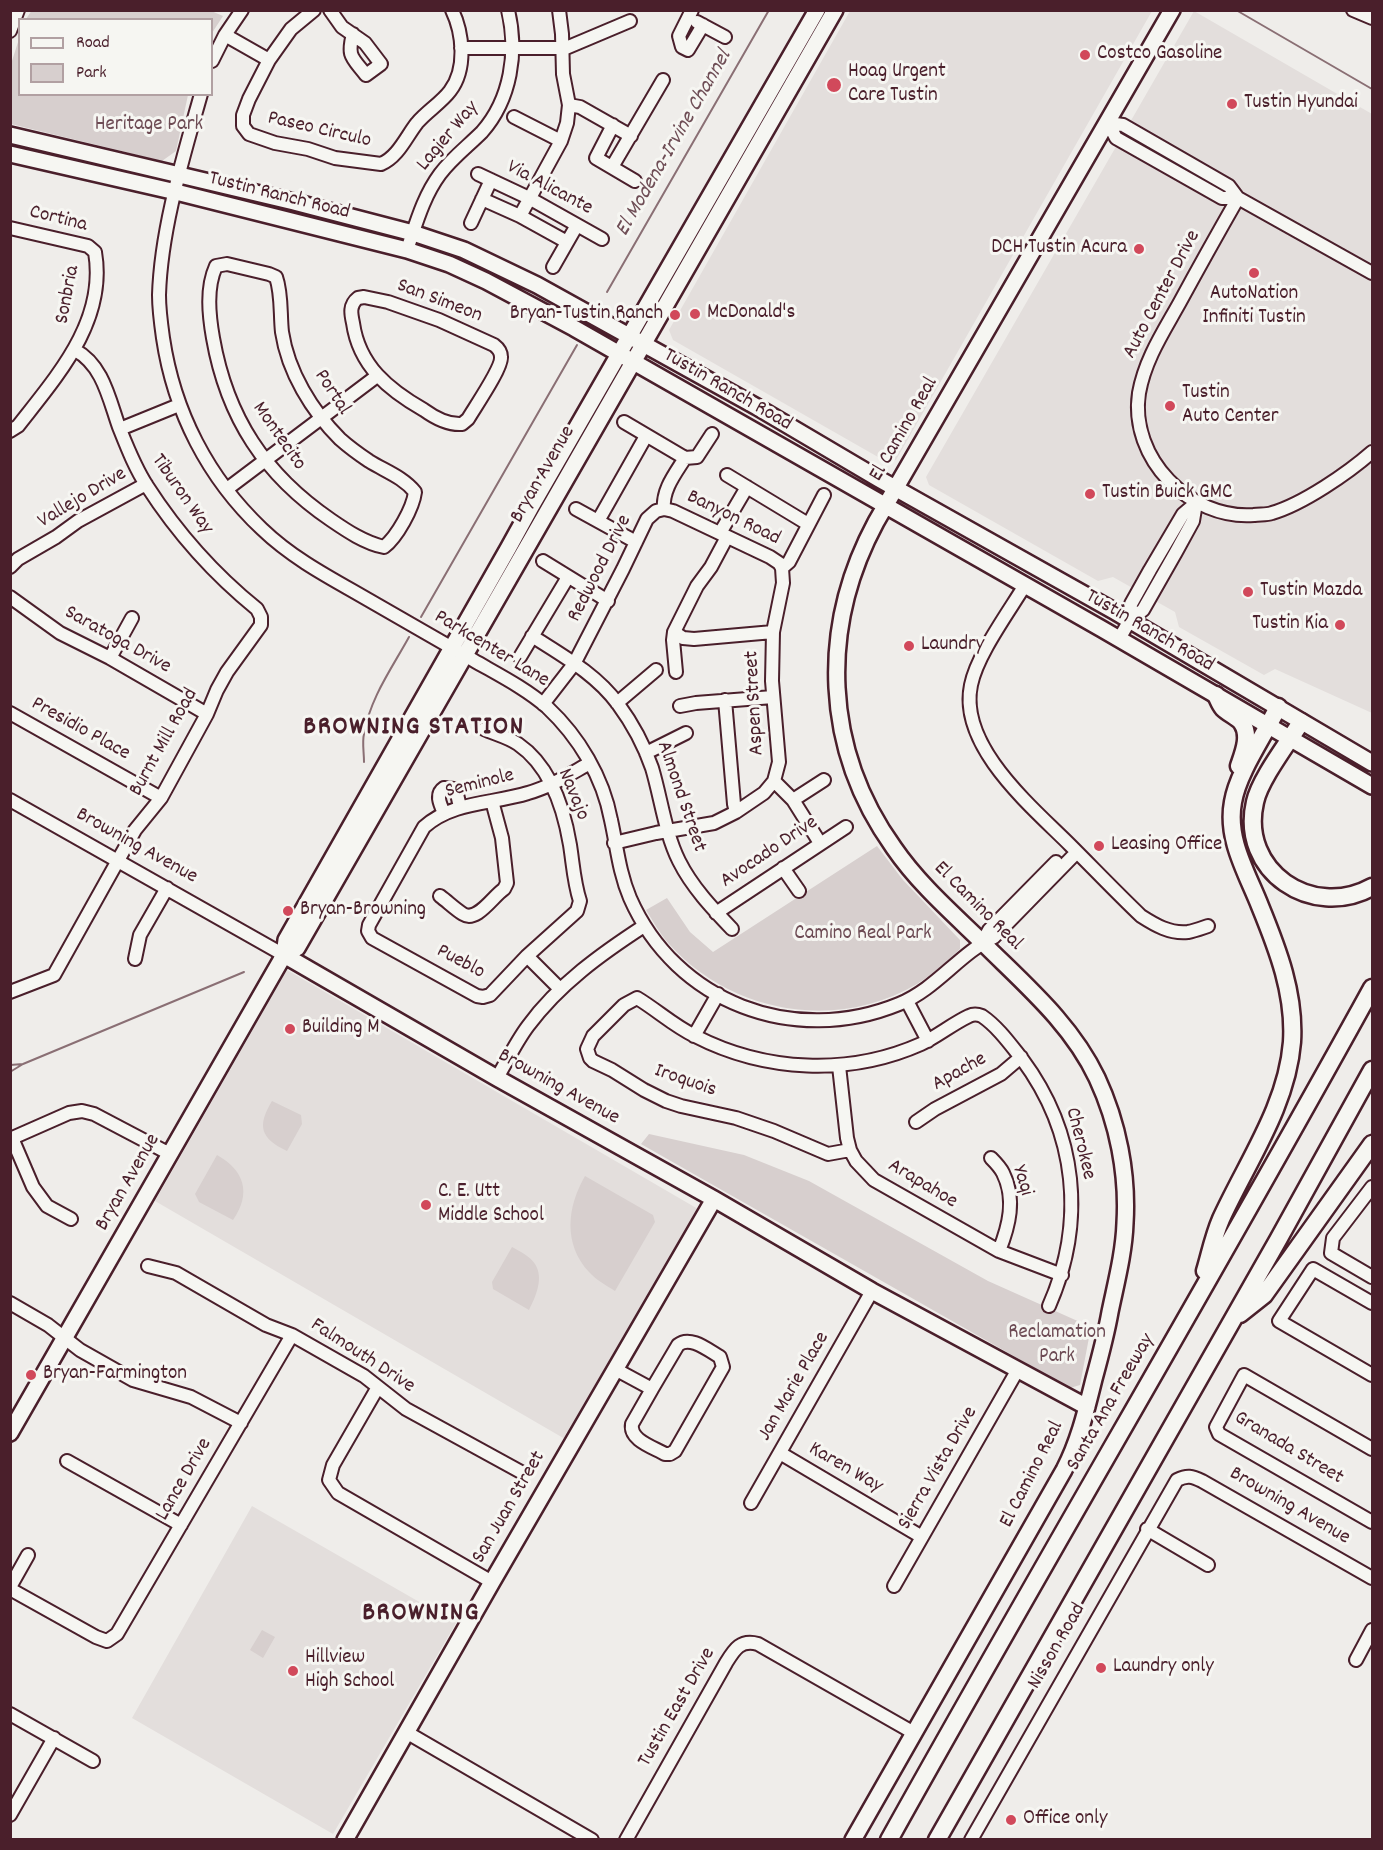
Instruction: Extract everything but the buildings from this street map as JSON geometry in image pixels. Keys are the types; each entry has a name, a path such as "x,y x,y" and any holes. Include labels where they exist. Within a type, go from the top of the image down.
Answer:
{"highway":[{"path":"1197,1300 1220,1222 1278,1104 1287,1072 1292,1041 1292,1015 1286,980 1276,948 1237,850 1232,830 1231,790 1245,749 1246,736 1241,722 1223,707 1216,695"},
{"path":"1232,806 1239,782 1278,707"},
{"path":"1301,722 1263,783 1255,802 1254,832 1262,858 1283,882 1297,891 1314,897 1338,898 1355,895 1372,887"},
{"name":"Santa Ana Freeway","path":"889,1839 994,1651 1197,1300 1372,988"},
{"path":"937,1839 1372,1070"},
{"path":"1232,1321 1264,1295 1372,1144"}],"main road":[{"name":"Bryan Avenue","path":"10,1433 284,955 297,948 619,354 817,10"},
{"name":"Bryan Avenue","path":"459,652 633,362 835,10"},
{"name":"El Camino Real","path":"853,1839 1064,1470 1077,1442 1108,1325 1123,1242 1125,1194 1121,1154 1110,1110 1096,1076 1075,1039 1050,1010 920,880 887,839 875,820 857,781 841,724 836,681 843,605 865,542 1172,10"},
{"name":"Tustin Ranch Road","path":"10,135 294,202 413,233 464,250 501,267 757,407 1130,620 1372,763"},
{"name":"Tustin Ranch Road","path":"10,154 176,192 407,250 449,264 486,281 1025,585 1372,786"},
{"name":"Browning Avenue","path":"284,955 872,1291 1087,1407"},
{"name":"San Juan Street","path":"345,1839 714,1199"}],"street":[{"path":"10,31 18,10"},
{"path":"213,59 225,35 242,10"},
{"name":"Paseo Circulo","path":"314,10 291,29 269,60 258,78 243,115 243,126 249,134 275,143 308,149 335,158 381,164 396,154 428,110 450,91 459,70 461,48 460,34 452,10"},
{"path":"330,10 342,27 353,34"},
{"name":"Lagier Way","path":"407,250 423,204 439,175 484,130 507,85 513,48 508,10"},
{"path":"520,216 561,141 567,123 569,105 563,74 559,10"},
{"path":"1353,10 1372,18"},
{"path":"703,25 688,50 682,47 679,36 690,14 703,25 725,37"},
{"path":"461,48 562,48 630,21"},
{"path":"225,35 269,60"},
{"path":"612,167 663,80"},
{"name":"Parkcenter Lane","path":"200,96 176,192 163,255 159,297 166,359 179,405 197,445 215,475 227,489 263,530 290,552 327,576 525,690 543,704 567,729 590,763 606,799 618,862 628,894 644,926 663,951 680,968 694,980 738,1005 780,1018 834,1021 883,1010 907,1001 935,983 982,943 989,930 1074,849"},
{"path":"569,105 580,107 631,135"},
{"path":"514,117 561,141"},
{"path":"1108,123 1123,125 1229,186 1238,198 1372,273"},
{"path":"613,125 596,158 635,181"},
{"name":"Via Alicante","path":"478,174 529,198 602,239"},
{"path":"471,222 491,180"},
{"name":"Auto Center Drive","path":"1238,198 1150,355 1139,395 1141,429 1146,448 1169,481 1196,503 1238,516 1270,514 1294,504 1354,468 1372,452"},
{"path":"483,199 567,242"},
{"path":"553,267 577,225"},
{"name":"Cortina","path":"10,228 79,243 88,246 94,252"},
{"name":"Sonbria","path":"10,431 18,426 75,350 87,323 94,294 96,261 94,252"},
{"name":"Montecito","path":"276,277 227,264 216,266 211,278 211,326 218,364 237,417 265,460 294,492 315,510 341,527 373,545 384,547"},
{"name":"Portal","path":"276,277 279,285 283,334 289,356 303,389 321,417 343,442 408,483 415,492 414,502 392,541 384,547"},
{"name":"San Simeon","path":"358,298 388,302 439,320 494,345 501,353 500,364 468,419 462,424 453,425 430,414 397,395 377,376 359,345 354,329 351,309 352,303 358,298"},
{"name":"Tiburon Way","path":"75,350 89,360 108,391 132,457 146,484 169,519 197,552 257,609 261,617"},
{"path":"227,489 377,376"},
{"path":"120,429 179,405"},
{"path":"624,422 685,458"},
{"name":"Redwood Drive","path":"543,704 574,664 650,515 664,509 663,501 667,488 685,458 697,457 712,434"},
{"path":"598,521 646,436"},
{"path":"727,475 808,524"},
{"name":"Vallejo Drive","path":"10,567 18,559 78,521 146,484"},
{"path":"676,672 674,632 697,586 711,567 723,535 747,487"},
{"path":"782,568 789,562 824,495"},
{"path":"1119,639 1130,620 1131,604 1150,570 1183,514 1196,503"},
{"path":"576,509 636,542"},
{"name":"Banyon Road","path":"664,509 673,510 770,557 782,568"},
{"path":"543,561 608,601"},
{"name":"Aspen Street","path":"614,843 669,830 714,823 736,812 764,793 774,781 779,762 773,697 773,632 783,583 782,568"},
{"path":"520,657 568,577"},
{"path":"1025,585 976,665 970,687 970,711 975,730 999,771 1015,790 1141,916 1161,928 1188,932 1208,926"},
{"name":"Saratoga Drive","path":"10,597 60,633 110,658 207,714"},
{"name":"Burnt Mill Road","path":"10,992 54,975 135,830 161,798 227,672 261,625 261,617"},
{"path":"110,658 132,618"},
{"path":"674,632 683,638 694,639 773,632"},
{"name":"Almond Street","path":"532,636 594,677 617,703 635,729 646,753 679,861 705,901 732,929"},
{"path":"617,703 656,670"},
{"path":"680,706 773,697"},
{"path":"725,700 736,812"},
{"name":"Presidio Place","path":"10,713 161,798"},
{"name":"Navajo","path":"484,729 522,747 532,757 550,784 562,811 579,907"},
{"path":"646,753 686,733"},
{"name":"Seminole","path":"368,931 369,925 424,827 435,817 460,807 528,793 590,763"},
{"path":"793,800 824,780"},
{"path":"774,781 793,800 820,843"},
{"path":"444,813 438,795 444,788 453,789 458,794 460,807"},
{"name":"Browning Avenue","path":"10,800 284,955"},
{"path":"440,896 464,915 470,916 477,914 504,889 507,883 502,838 492,801"},
{"name":"Avocado Drive","path":"716,913 846,827"},
{"path":"783,868 799,891"},
{"path":"135,959 140,934 167,888"},
{"name":"Pueblo","path":"368,931 372,938 483,997 490,995 579,907"},
{"path":"497,1078 526,1028 560,989 599,957 644,926"},
{"path":"527,956 560,989"},
{"path":"718,994 694,1036 731,1052 801,1066 839,1066 872,1060 928,1041 907,1001"},
{"name":"Iroquois","path":"694,1036 637,998 624,1005 593,1036 587,1050 593,1061 666,1101 746,1121 828,1154 850,1150"},
{"name":"Cherokee","path":"928,1041 970,1015 978,1014 987,1019 1021,1058 1052,1108 1068,1162 1071,1184 1070,1228 1062,1275 1049,1306"},
{"name":"Apache","path":"916,1122 935,1109 1001,1074 1021,1058"},
{"name":"Arapahoe","path":"839,1066 850,1150 856,1161 874,1180 999,1251 1062,1275"},
{"path":"71,1219 47,1206 37,1193 11,1138 69,1113 82,1110 170,1154"},
{"name":"Yaqi","path":"991,1158 1003,1172 1011,1204 1009,1221 999,1251"},
{"path":"1372,1187 1333,1238 1331,1253 1372,1277"},
{"name":"Falmouth Drive","path":"148,1266 176,1273 266,1325 292,1335 364,1376 406,1409 521,1472"},
{"path":"1372,1303 1313,1269 1279,1321 1372,1375"},
{"name":"Jan Marie Place","path":"751,1503 872,1291"},
{"path":"11,1304 48,1325 80,1350 133,1380 191,1396 241,1423"},
{"name":"Lance Drive","path":"10,1588 96,1637 107,1641 117,1634 292,1335"},
{"path":"683,1340 689,1340 720,1357 723,1367 675,1451 670,1454 665,1454 634,1436 631,1431 632,1424 652,1389 683,1340"},
{"path":"615,1369 652,1389"},
{"name":"Sierra Vista Drive","path":"894,1586 1017,1371"},
{"name":"Granada Street","path":"1372,1449 1244,1375 1216,1427 1219,1434 1372,1522"},
{"path":"378,1387 333,1465 329,1480 338,1493 492,1582"},
{"name":"Karen Way","path":"780,1453 922,1537"},
{"path":"67,1461 181,1525"},
{"name":"Browning Avenue","path":"1184,1476 1193,1476 1372,1578"},
{"name":"Nisson Road","path":"970,1839 1170,1490 1177,1480 1184,1476"},
{"path":"1148,1529 1208,1564"},
{"path":"10,1588 28,1555"},
{"path":"1356,1660 1372,1630"},
{"name":"Tustin East Drive","path":"626,1839 726,1664 734,1651 744,1643 758,1644 914,1733"},
{"path":"10,1714 93,1761"},
{"path":"406,1732 592,1839"},
{"path":"10,1815 54,1738"}],"shaded area":[{"path":"850,11 1152,11 896,460 885,461 673,340 669,330"},
{"name":"Tustin Auto Center","path":"1194,11 1372,114 1372,713 1275,669 1264,675 1179,627 1175,612 1113,577 1098,581 929,485 926,477"},
{"name":"C. E. Utt Middle School","path":"287,970 698,1209 565,1439 155,1201"},
{"name":"Hillview High School","path":"252,1506 456,1623 333,1834 132,1718"}],"green space":[{"path":"32,10 209,10 223,16 213,31 213,18 27,18"},
{"name":"Heritage Park","path":"18,42 18,96 188,96 176,151 162,161 11,124 11,64"},
{"name":"Camino Real Park","path":"877,846 903,880 960,940 960,949 934,972 917,984 886,999 853,1008 819,1011 786,1008 753,1000 723,986 694,967 669,944 646,910 667,898 690,932 713,952"},
{"path":"272,1101 301,1115 302,1124 287,1151 271,1141 264,1130 264,1118"},
{"name":"Reclamation Park","path":"649,1134 744,1155 809,1181 988,1281 1091,1327 1080,1385 1070,1388 641,1144"},
{"path":"217,1155 234,1168 242,1183 242,1201 233,1220 199,1202 195,1194"},
{"path":"585,1176 653,1215 655,1222 615,1291 589,1272 575,1250 570,1225 574,1200"},
{"path":"512,1247 530,1259 538,1269 538,1287 529,1310 493,1289 492,1282"},
{"path":"262,1630 275,1637 263,1658 250,1650"}],"waterway":[{"name":"El Modena-Irvine Channel","path":"607,292 769,10"},
{"name":"El Modena-Irvine Channel","path":"1236,10 1372,89"},
{"name":"El Modena-Irvine Channel","path":"421,617 577,345"},
{"name":"El Modena-Irvine Channel","path":"364,762 363,737 371,708 409,637"},
{"name":"El Modena-Irvine Channel","path":"10,1072 23,1064 244,972"},
{"name":"El Modena-Irvine Channel","path":"10,1065 23,1064"}],"place":[{"name":"Costco Gasoline","path":"1085,55"},
{"name":"Hoag Urgent Care Tustin","path":"834,85"},
{"name":"Tustin Hyundai","path":"1232,104"},
{"name":"DCH Tustin Acura","path":"1139,249"},
{"name":"AutoNation Infiniti Tustin","path":"1254,273"},
{"name":"McDonald's","path":"695,314"},
{"name":"Bryan-Tustin Ranch","path":"675,315"},
{"name":"Tustin Auto Center","path":"1170,406"},
{"name":"Tustin Buick GMC","path":"1090,494"},
{"name":"Tustin Mazda","path":"1248,592"},
{"name":"Tustin Kia","path":"1340,625"},
{"name":"Laundry","path":"909,646"},
{"name":"Leasing Office","path":"1099,846"},
{"name":"Bryan-Browning","path":"288,911"},
{"name":"Building M","path":"290,1029"},
{"name":"C. E. Utt Middle School","path":"426,1205"},
{"name":"Bryan-Farmington","path":"31,1375"},
{"name":"Laundry only","path":"1101,1668"},
{"name":"Hillview High School","path":"293,1671"},
{"name":"Office only","path":"1011,1820"}],"district":[{"name":"BROWNING STATION","path":"414,729"},
{"name":"BROWNING","path":"421,1615"}]}
